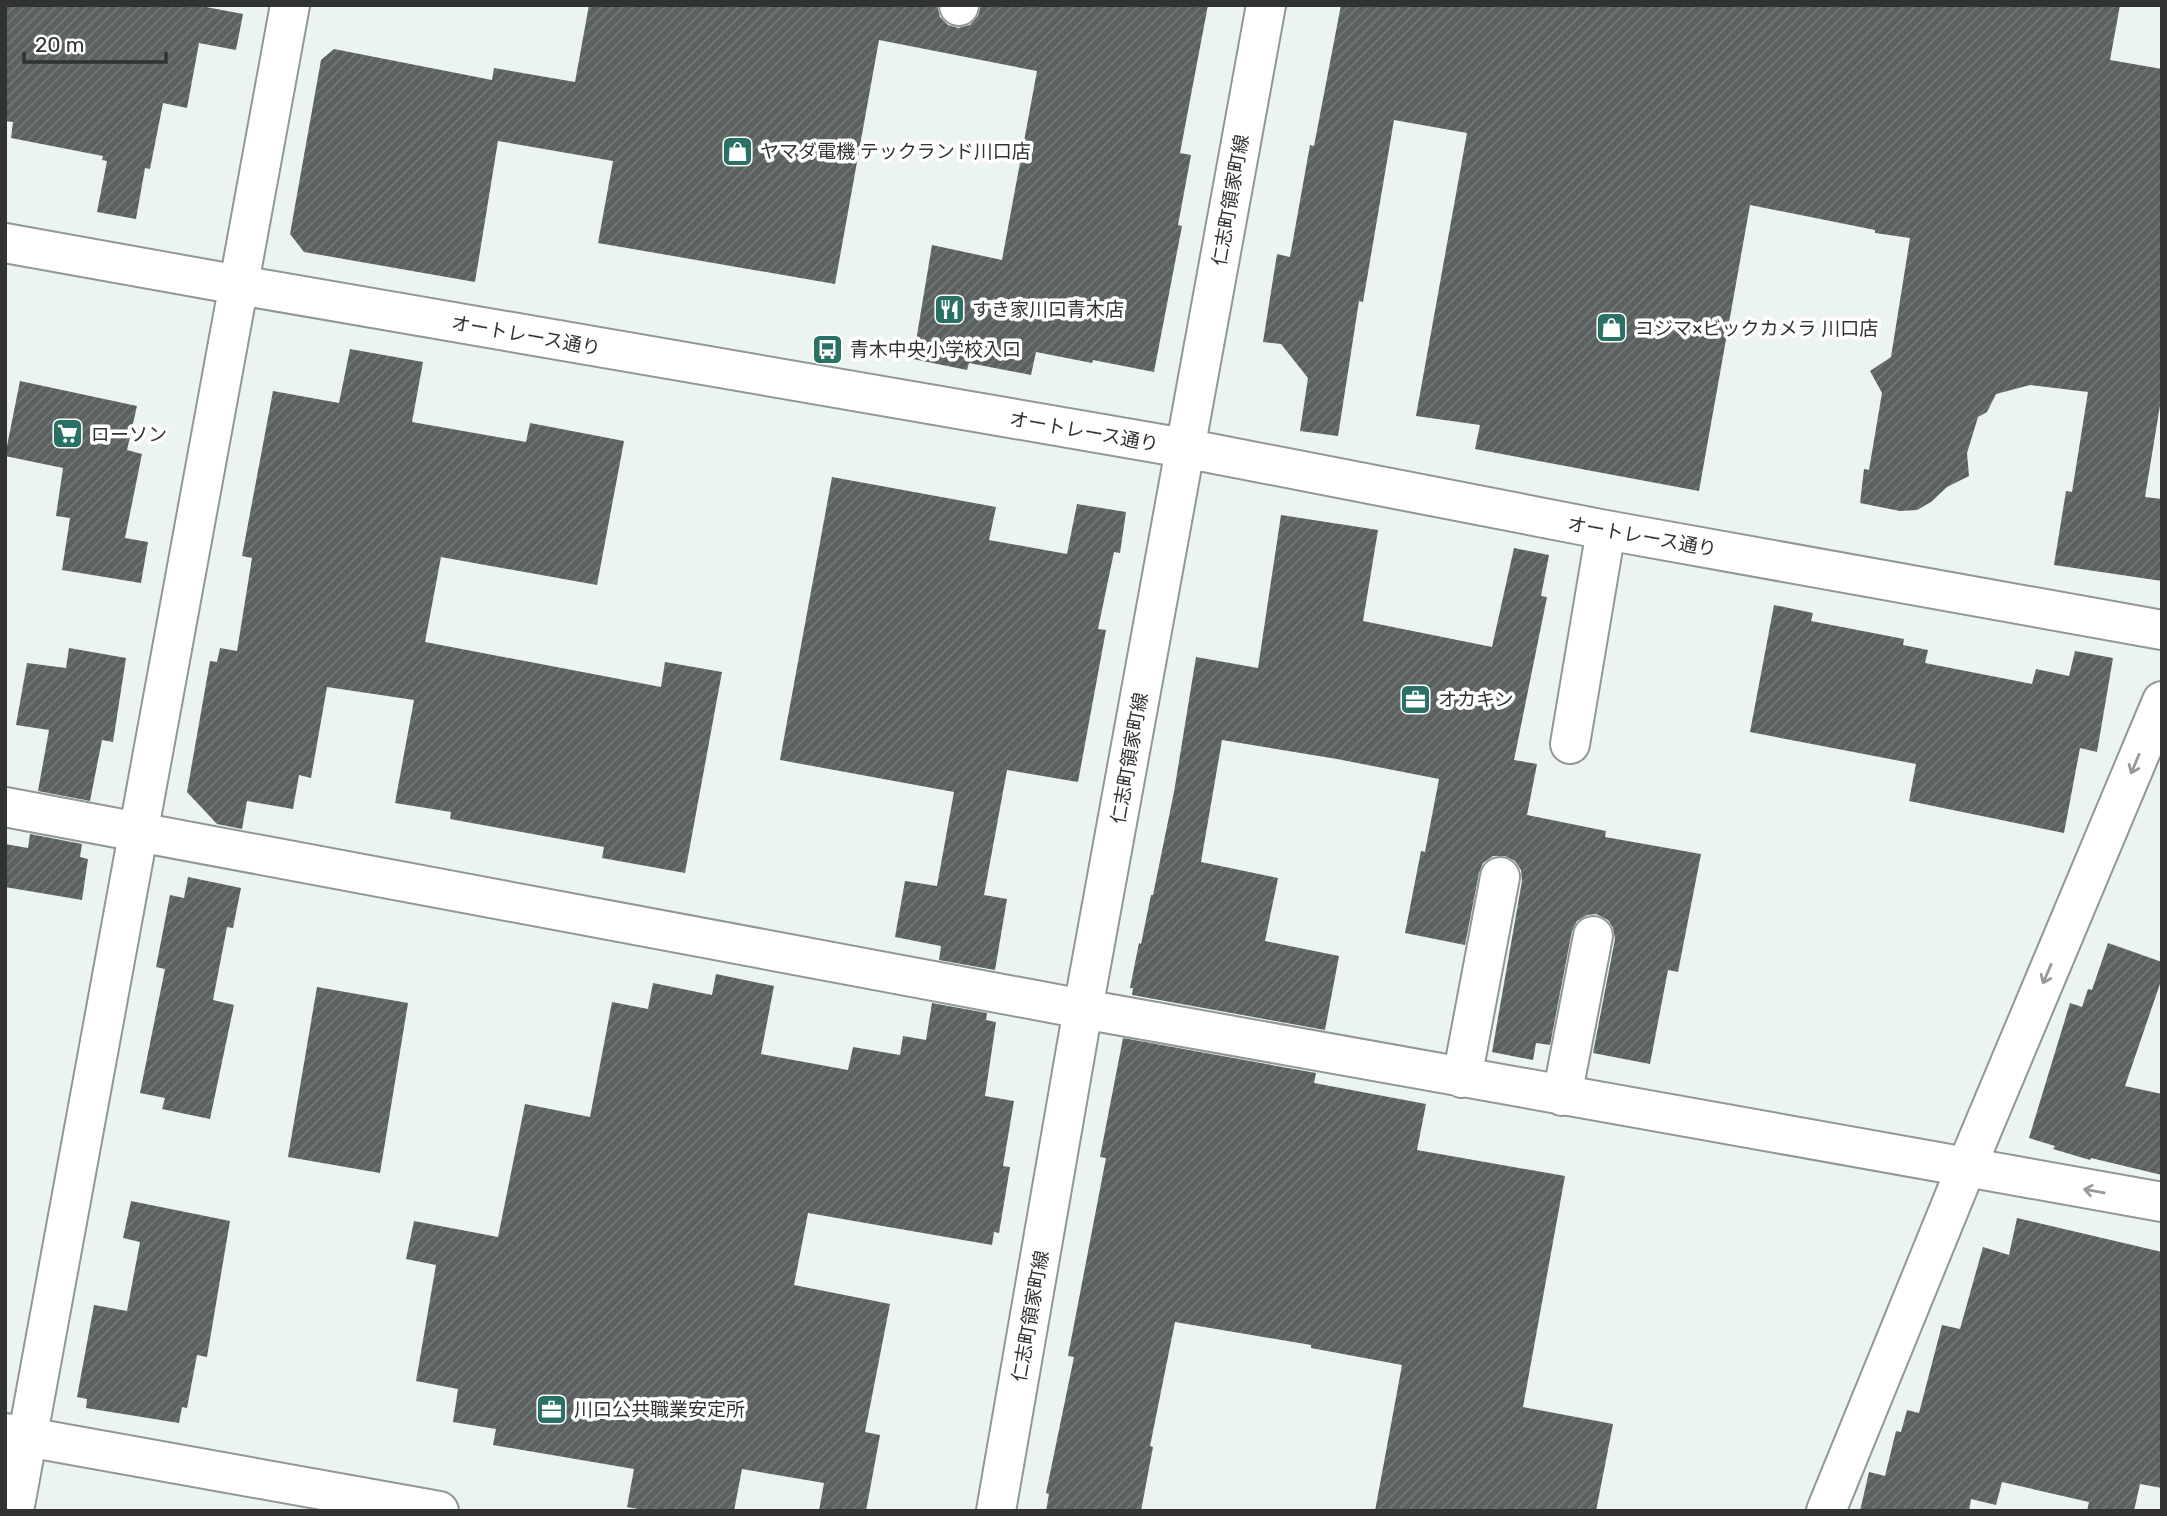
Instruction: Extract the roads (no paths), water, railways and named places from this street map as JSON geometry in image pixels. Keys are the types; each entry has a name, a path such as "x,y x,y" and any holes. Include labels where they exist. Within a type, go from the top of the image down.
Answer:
{"street":[{"path":"14,1511 16,1435 138,831 290,5"},
{"name":"仁志町領家町線","path":"996,1511 1083,1009 1266,5"},
{"name":"オートレース通り","path":"5,243 1184,449 1606,530 2162,630"},
{"path":"1570,744 1606,530"},
{"path":"1826,1511 1966,1168 2162,701"},
{"path":"5,807 1083,1009 2162,1202"},
{"path":"1462,1078 1500,877"},
{"path":"1562,1096 1593,936"},
{"path":"16,1435 439,1511"}],"place":[{"name":"ヤマダ電機 テックランド川口店","path":"737,151"},
{"name":"すき家川口青木店","path":"949,309"},
{"name":"コジマ×ビックカメラ 川口店","path":"1612,328"},
{"name":"青木中央小学校入口","path":"827,349"},
{"name":"ローソン","path":"68,434"},
{"name":"オカキン","path":"1415,699"},
{"name":"川口公共職業安定所","path":"551,1409"}]}
